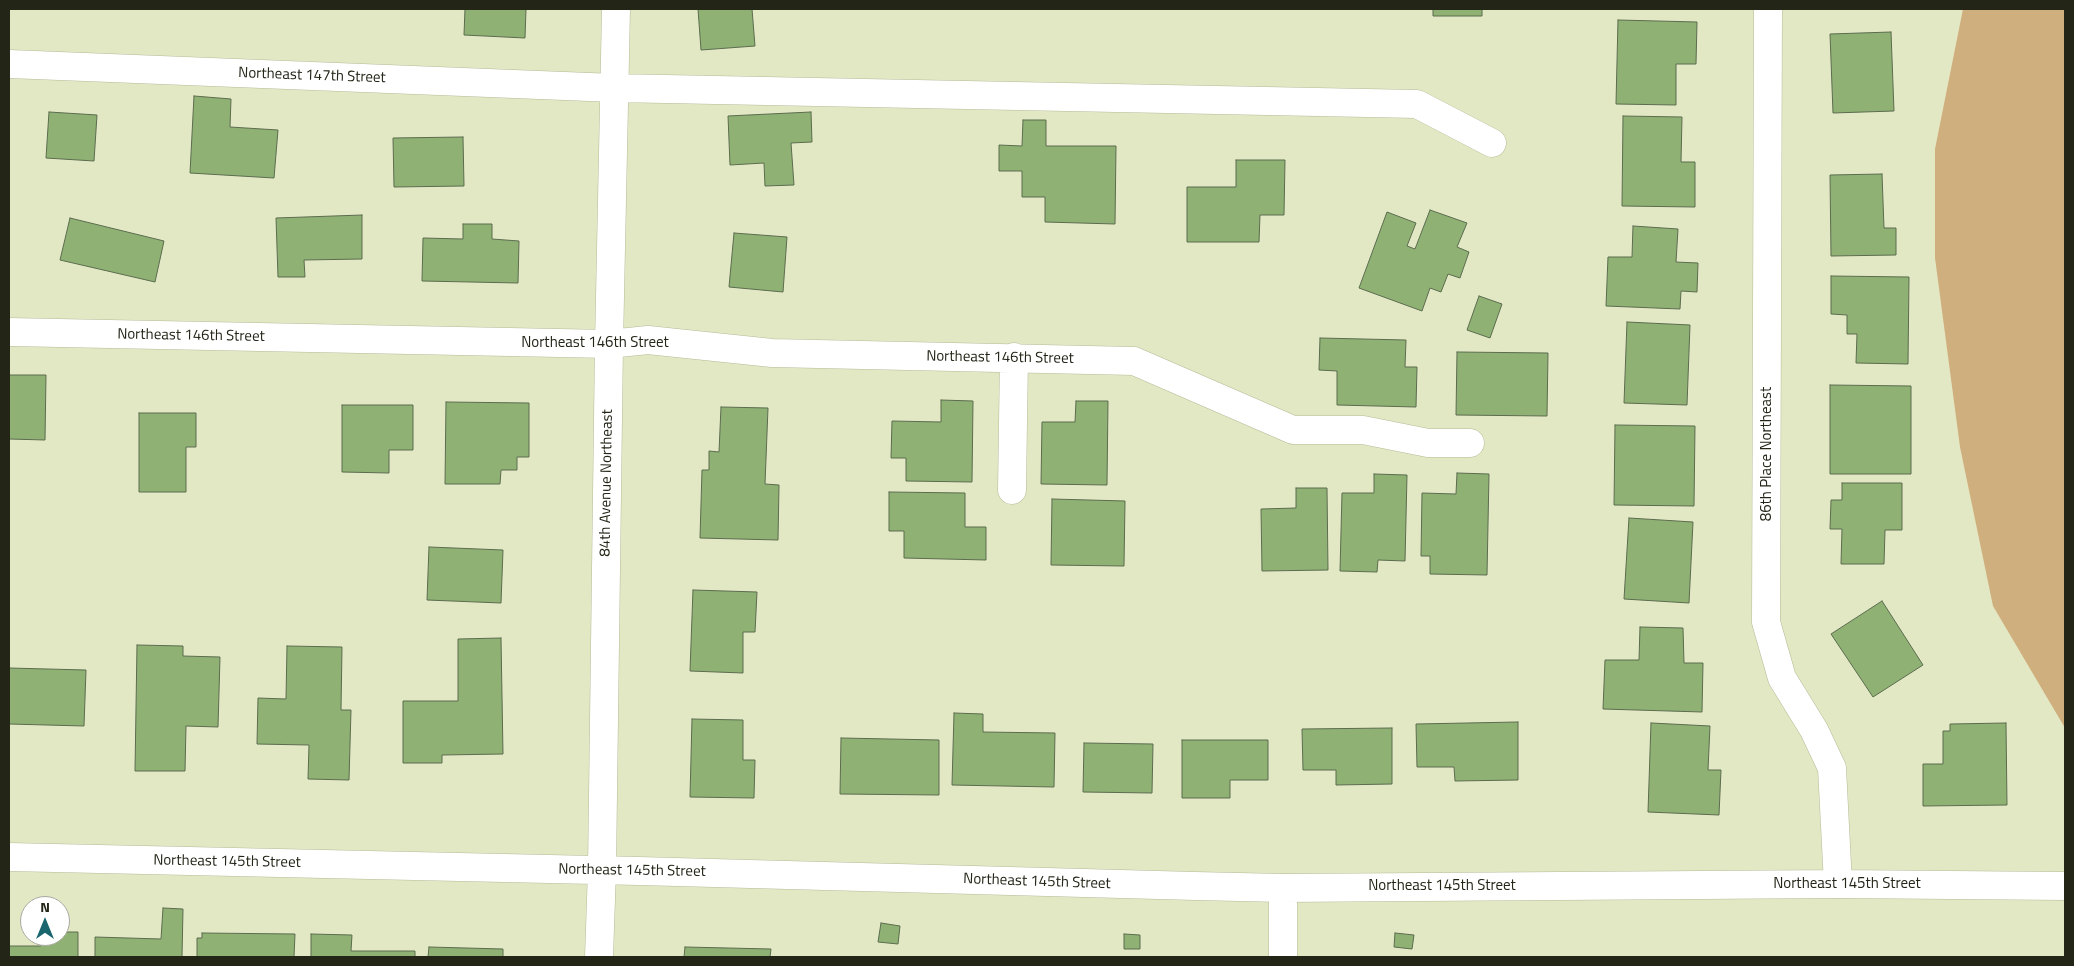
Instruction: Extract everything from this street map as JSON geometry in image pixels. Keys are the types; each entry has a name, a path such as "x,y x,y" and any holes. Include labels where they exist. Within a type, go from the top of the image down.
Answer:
{"street":[{"name":"84th Avenue Northeast","path":"598,957 602,870 609,344 616,9"},
{"name":"86th Place Northeast","path":"1768,9 1766,622 1782,678 1814,730 1832,768 1838,884"},
{"name":"Northeast 147th Street","path":"9,64 615,88 1417,104 1492,143"},
{"name":"Northeast 146th Street","path":"9,332 609,344 648,340 772,354 1014,357 1134,361 1292,430 1363,430 1428,443 1470,443"},
{"path":"1012,490 1014,357"},
{"name":"Northeast 145th Street","path":"9,856 1283,888 1838,884 2065,886"},
{"path":"1283,888 1283,957"}],"shaded area":[{"path":"1963,9 2065,9 2065,728 1993,606 1960,447 1935,258 1935,149"}],"building":[{"path":"465,9 526,9 525,38 464,35"},
{"path":"698,9 752,9 755,46 701,50"},
{"path":"1433,9 1482,9 1482,16 1433,16"},
{"path":"1618,20 1697,22 1696,64 1676,64 1676,105 1616,104"},
{"path":"1891,32 1894,111 1833,113 1830,34"},
{"path":"194,96 231,99 230,127 278,130 274,178 190,173"},
{"path":"49,112 97,115 94,161 46,158"},
{"path":"811,112 812,142 791,143 794,185 765,186 764,163 730,165 728,116"},
{"path":"1623,116 1682,117 1681,162 1695,162 1695,207 1622,206"},
{"path":"1023,120 1046,120 1046,146 1116,146 1115,224 1045,222 1045,197 1022,197 1022,171 999,171 999,145 1022,146"},
{"path":"463,137 464,186 394,187 393,138"},
{"path":"1236,160 1285,160 1284,215 1260,215 1259,242 1187,242 1187,187 1236,187"},
{"path":"1882,174 1884,228 1896,228 1896,255 1831,256 1830,175"},
{"path":"1430,210 1467,223 1457,247 1469,252 1460,278 1448,274 1441,292 1430,288 1422,311 1359,288 1387,212 1416,223 1407,246 1415,249"},
{"path":"362,215 362,259 304,260 305,277 278,277 276,218"},
{"path":"70,218 164,241 155,282 60,260"},
{"path":"463,224 492,224 492,239 519,241 518,283 422,281 423,238 463,239"},
{"path":"1633,226 1678,229 1676,262 1698,263 1697,292 1681,291 1680,309 1606,306 1608,257 1632,257"},
{"path":"734,233 787,237 783,292 729,287"},
{"path":"1831,276 1909,277 1908,364 1856,363 1857,334 1847,334 1847,315 1831,314"},
{"path":"1479,296 1502,304 1490,338 1467,330"},
{"path":"1627,322 1690,325 1687,405 1624,403"},
{"path":"1320,338 1406,340 1405,367 1417,367 1416,407 1337,405 1337,371 1319,370"},
{"path":"1457,352 1548,353 1547,416 1456,415"},
{"path":"9,375 46,375 45,440 9,439"},
{"path":"1830,385 1911,386 1911,474 1830,474"},
{"path":"941,400 973,401 972,482 906,481 906,458 891,458 892,421 941,422"},
{"path":"1076,401 1108,401 1107,485 1041,484 1042,422 1075,422"},
{"path":"446,402 529,403 529,457 517,457 517,470 501,470 500,484 445,484"},
{"path":"342,405 413,405 413,450 389,450 389,473 342,472"},
{"path":"721,407 768,408 765,484 779,485 778,540 700,538 702,470 709,470 709,451 719,452"},
{"path":"139,413 196,413 196,447 186,447 186,492 139,492"},
{"path":"1615,425 1695,426 1694,506 1614,505"},
{"path":"1457,473 1489,474 1487,575 1430,574 1430,556 1421,556 1422,493 1456,494"},
{"path":"1374,474 1407,475 1405,561 1378,560 1377,572 1340,571 1342,493 1374,493"},
{"path":"1842,483 1902,483 1902,530 1885,530 1884,564 1841,564 1842,529 1830,529 1831,500 1842,500"},
{"path":"1296,488 1327,488 1328,570 1262,571 1261,509 1296,508"},
{"path":"889,492 965,493 965,527 986,527 986,560 904,558 904,531 889,531"},
{"path":"1052,499 1125,501 1124,566 1051,565"},
{"path":"1629,518 1693,522 1689,603 1624,599"},
{"path":"429,547 503,550 501,603 427,600"},
{"path":"693,590 757,592 755,632 743,632 743,673 690,671"},
{"path":"1882,601 1923,665 1873,697 1831,634"},
{"path":"1640,627 1683,628 1684,663 1703,663 1702,712 1603,709 1605,660 1639,660"},
{"path":"501,638 503,754 442,755 442,763 403,763 403,701 458,701 458,639"},
{"path":"137,645 183,646 183,656 220,657 218,727 186,726 185,771 135,771"},
{"path":"287,646 342,647 341,710 351,710 349,780 308,779 309,745 257,744 258,698 286,699"},
{"path":"9,668 86,670 84,726 9,724"},
{"path":"954,713 983,714 983,732 1055,733 1054,787 952,785"},
{"path":"692,719 743,720 743,760 755,760 754,798 690,797"},
{"path":"1518,722 1518,780 1455,781 1454,767 1417,767 1416,724"},
{"path":"1651,723 1710,726 1708,770 1721,770 1719,815 1648,812"},
{"path":"2006,723 2007,805 1923,806 1923,764 1943,764 1943,731 1950,731 1950,724"},
{"path":"1392,728 1392,784 1336,785 1336,770 1303,770 1302,729"},
{"path":"841,738 939,740 939,795 840,794"},
{"path":"1182,740 1268,740 1268,780 1230,780 1230,798 1182,798"},
{"path":"1084,743 1153,744 1152,793 1083,792"},
{"path":"163,908 183,909 182,957 95,957 95,937 161,939"},
{"path":"881,923 900,926 898,944 878,942"},
{"path":"70,932 78,932 78,957 9,957 9,946 70,946"},
{"path":"202,933 295,934 294,957 197,957 197,938 202,938"},
{"path":"1395,933 1414,935 1412,949 1394,947"},
{"path":"311,934 352,935 351,951 415,951 415,957 311,957"},
{"path":"1124,934 1140,935 1140,949 1124,949"},
{"path":"429,947 503,949 503,957 428,957"},
{"path":"685,947 771,949 770,957 684,957"}]}
